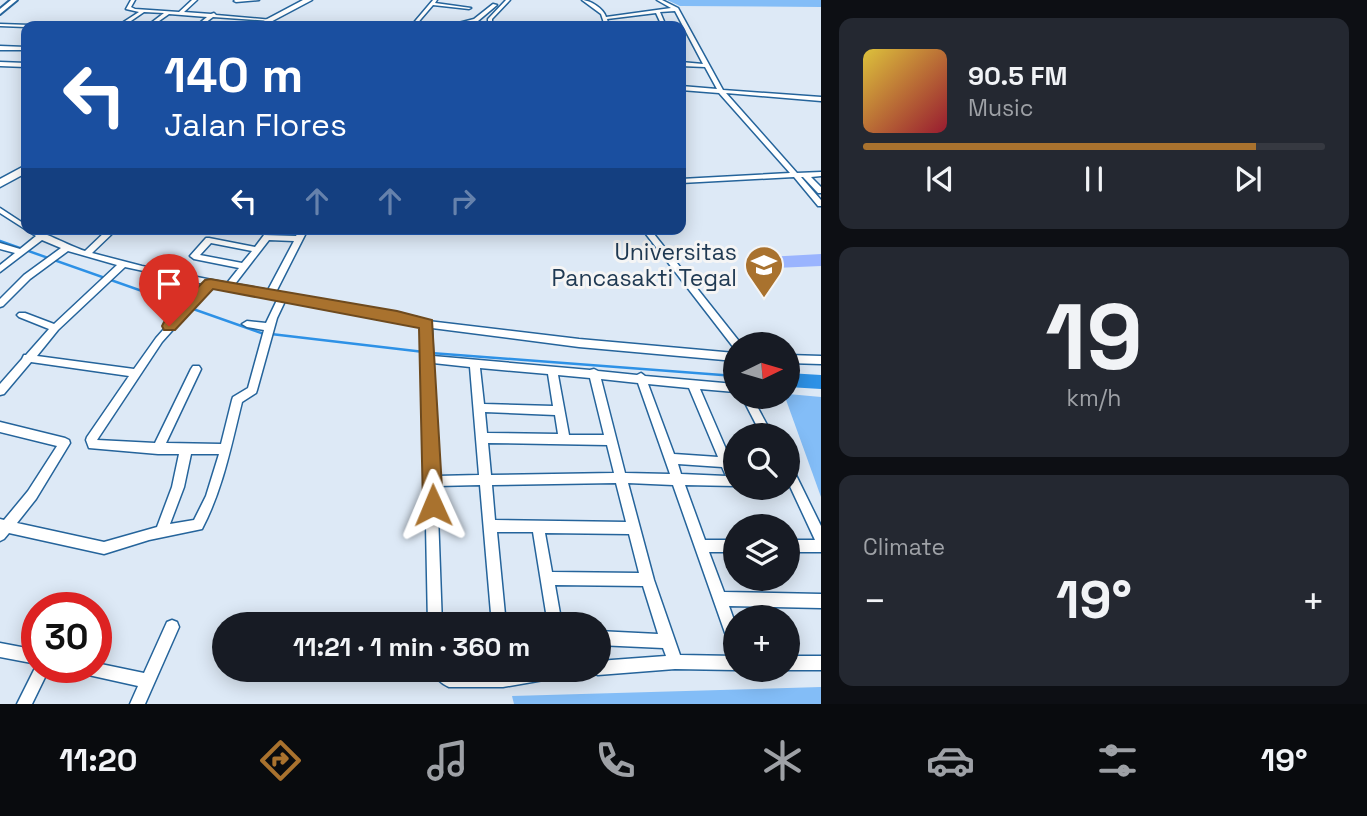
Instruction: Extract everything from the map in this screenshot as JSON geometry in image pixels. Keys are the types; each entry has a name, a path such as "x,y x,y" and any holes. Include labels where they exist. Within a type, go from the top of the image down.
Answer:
{"highway":[{"path":"273,21 308,0"},
{"path":"274,21 317,0"},
{"path":"0,176 21,164"},
{"path":"0,184 21,171"}],"street":[{"path":"1,10 14,0"},
{"path":"133,0 128,8 214,14 258,21"},
{"path":"180,13 195,0"},
{"path":"229,0 257,0"},
{"path":"490,21 508,0"},
{"path":"584,0 607,18 676,9"},
{"path":"659,0 676,9 683,21"},
{"path":"417,21 433,2 469,8"},
{"path":"477,21 495,5"},
{"path":"127,21 144,11"},
{"path":"156,21 169,12"},
{"path":"658,13 662,21"},
{"path":"205,21 214,14"},
{"path":"0,25 21,26"},
{"path":"686,27 720,90 821,204"},
{"path":"0,48 21,49"},
{"path":"0,64 21,65"},
{"path":"686,64 707,66"},
{"path":"686,88 821,99"},
{"path":"804,174 821,191"},
{"path":"686,180 821,174"},
{"path":"0,210 21,224"},
{"path":"86,254 107,235"},
{"path":"271,294 301,235"},
{"path":"651,235 727,332"},
{"path":"0,269 41,236 66,248 123,264 427,324 579,343 723,356"},
{"path":"229,286 267,237 299,239"},
{"path":"244,266 194,256 209,240 257,250"},
{"path":"0,246 24,249"},
{"path":"0,303 66,248"},
{"path":"0,391 55,328 123,264"},
{"path":"210,283 169,326 134,373 90,443 158,449 225,449"},
{"path":"2,529 104,548 200,523 225,449 237,400 252,390 269,331 283,296"},
{"path":"22,316 55,328"},
{"path":"247,324 269,331"},
{"path":"427,324 435,612"},
{"path":"27,358 134,373"},
{"path":"428,358 723,387"},
{"path":"800,359 821,360"},
{"path":"475,364 498,612"},
{"path":"158,449 196,369"},
{"path":"552,371 564,437"},
{"path":"594,373 647,580 665,641 675,662"},
{"path":"641,377 723,605"},
{"path":"693,385 723,457"},
{"path":"480,408 559,411"},
{"path":"0,427 65,443 32,495 2,529"},
{"path":"483,438 564,437 610,440"},
{"path":"161,531 178,487 186,449"},
{"path":"670,459 723,462"},
{"path":"433,481 622,478 723,481"},
{"path":"800,498 821,539"},
{"path":"490,526 633,528"},
{"path":"538,526 553,612"},
{"path":"702,546 723,546"},
{"path":"800,546 821,546"},
{"path":"548,578 647,580"},
{"path":"721,599 821,601"},
{"path":"137,704 172,627"},
{"path":"611,639 665,641"},
{"path":"0,650 21,654"},
{"path":"611,667 675,662 723,663"},
{"path":"800,663 821,663"},
{"path":"112,674 148,681"},
{"path":"24,704 35,683"}],"shaded area":[{"path":"667,0 821,0 821,7 680,6"},
{"path":"800,395 821,397 821,497 800,439 800,423 794,423 790,410 800,410"},
{"path":"821,687 821,704 514,704 512,696"}],"building":[{"name":"Universitas Pancasakti Tegal","path":"821,254 821,266 775,268 767,257"}],"waterway":[{"path":"0,241 264,334"},
{"path":"271,334 424,352"},
{"path":"431,353 723,375"},
{"path":"800,381 821,382"}],"place":[{"name":"Universitas Pancasakti Tegal","path":"764,299"}],"route":[{"path":"169,326 210,283 397,316 427,324 433,505"}]}
